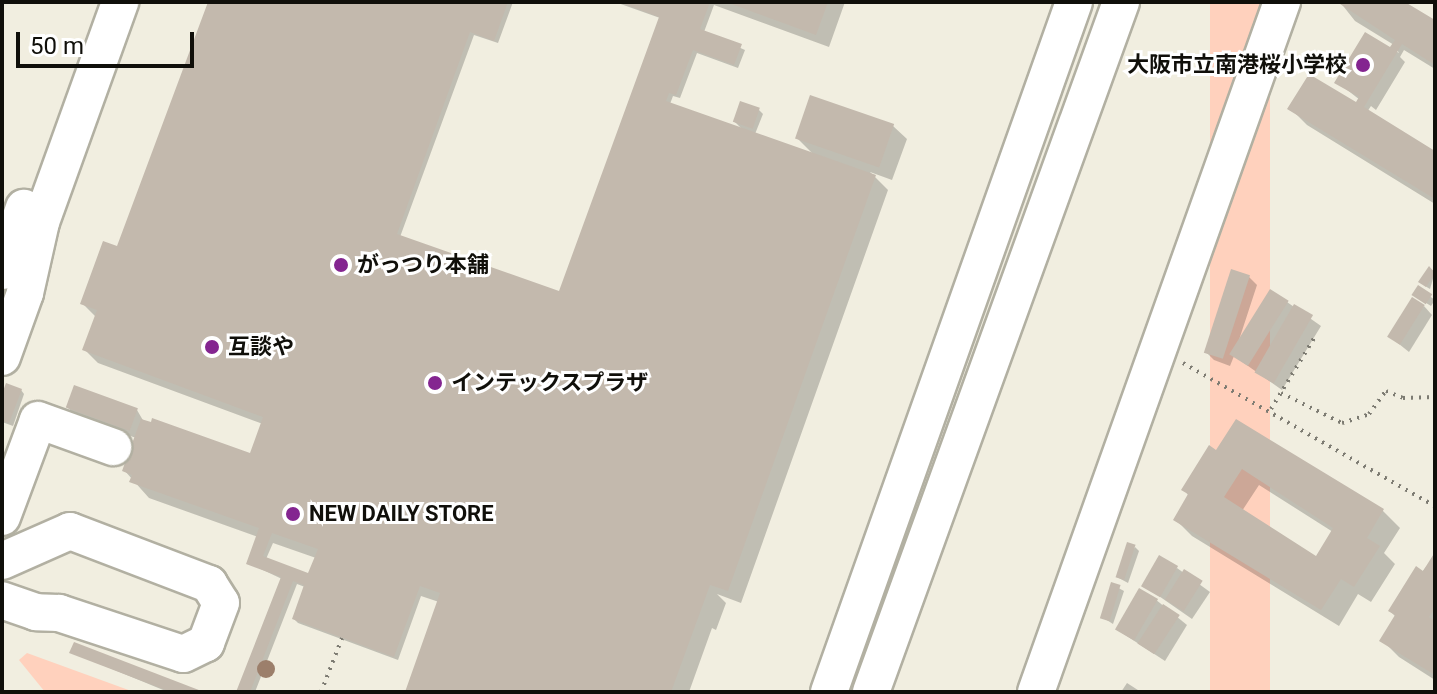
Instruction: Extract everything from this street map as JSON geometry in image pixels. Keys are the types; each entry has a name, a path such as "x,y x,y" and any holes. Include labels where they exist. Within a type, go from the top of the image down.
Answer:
{"street":[{"path":"2,271 98,2"},
{"path":"2,357 25,293 41,222 120,2"},
{"path":"829,692 1074,2"},
{"path":"871,692 1121,2"},
{"path":"1036,692 1282,2"},
{"path":"2,517 38,420 113,447"},
{"path":"2,561 70,531 209,584 221,603 206,643 183,654 59,613 36,612 2,600"}],"path":[{"path":"1271,409 1316,335"},
{"path":"1157,349 1271,409 1435,506"},
{"path":"1281,393 1315,413 1342,423 1369,414 1386,391 1403,398 1435,397"},
{"path":"321,692 342,638"}],"shaded area":[{"path":"1210,2 1270,2 1270,692 1210,692"},
{"path":"27,653 134,692 45,692 19,660"}],"building":[{"path":"208,2 508,2 494,41 470,32 397,234 559,291 659,17 619,2 710,2 700,29 742,44 734,65 693,50 676,95 669,93 666,101 876,175 728,591 710,585 671,692 405,692 440,593 420,586 394,657 292,619 304,585 293,581 250,692 236,692 281,577 246,564 259,528 129,482 132,475 122,471 141,419 151,422 152,418 250,453 263,417 82,350 97,310 80,304 103,241 117,246","holes":["272,533 318,549 308,573 263,556"]},
{"path":"726,2 828,2 816,35"},
{"path":"1337,2 1405,2 1435,20 1435,65 1402,44 1364,107 1435,151 1435,199 1287,109 1309,74 1356,102 1359,97 1334,83 1365,32 1390,47 1395,40"},
{"path":"810,95 894,124 879,167 795,138"},
{"path":"740,101 760,108 753,129 733,122"},
{"path":"1429,266 1435,273 1426,287 1418,282"},
{"path":"1231,269 1250,275 1223,359 1204,353"},
{"path":"1418,285 1432,294 1426,304 1411,295"},
{"path":"1270,289 1289,301 1248,366 1229,354"},
{"path":"1412,297 1425,305 1400,345 1387,337"},
{"path":"1294,304 1313,315 1274,383 1254,372"},
{"path":"6,383 22,389 9,423 2,421 2,394"},
{"path":"74,385 138,408 130,431 66,408"},
{"path":"1236,419 1384,509 1367,538 1380,546 1354,587 1341,579 1321,610 1173,520 1188,494 1181,490 1209,445 1216,450","holes":["1242,469 1333,528 1316,556 1224,497"]},
{"path":"1127,542 1136,545 1124,580 1116,577"},
{"path":"1435,552 1435,608 1429,617 1435,621 1435,675 1379,641 1395,615 1388,611 1416,566 1423,571"},
{"path":"1159,555 1178,566 1160,597 1141,586"},
{"path":"1184,569 1203,581 1184,611 1165,600"},
{"path":"1111,582 1121,585 1109,621 1100,618"},
{"path":"1139,588 1158,599 1134,641 1115,630"},
{"path":"1163,604 1180,615 1154,654 1137,643"},
{"path":"74,642 204,692 171,692 69,653"}],"place":[{"name":"大阪市立南港桜小学校","path":"1363,65"},
{"name":"がっつり本舗","path":"341,265"},
{"name":"互談や","path":"212,347"},
{"name":"インテックスプラザ","path":"435,383"},
{"name":"NEW DAILY STORE","path":"293,514"}]}
